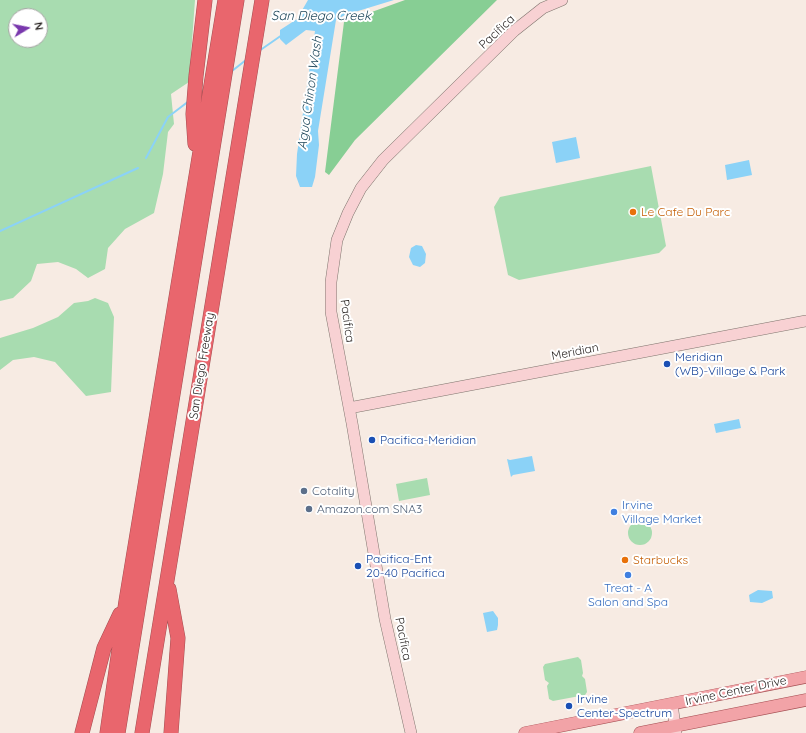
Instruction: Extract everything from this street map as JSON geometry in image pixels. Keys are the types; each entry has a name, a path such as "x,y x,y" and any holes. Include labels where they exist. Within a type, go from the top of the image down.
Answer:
{"highway":[{"path":"196,175 193,114 205,0"},
{"path":"107,733 126,601 225,0"},
{"path":"118,733 237,0"},
{"name":"San Diego Freeway","path":"142,733 262,0"},
{"path":"167,579 178,638 171,733"},
{"path":"82,733 104,648 126,601"}],"main road":[{"name":"Irvine Center Drive","path":"525,733 806,677"},
{"name":"Irvine Center Drive","path":"640,733 677,731 806,700"}],"street":[{"name":"Pacifica","path":"411,733 385,619 331,312 330,298 332,266 337,240 351,207 371,173 514,31 543,8 562,0"},
{"name":"Meridian","path":"349,408 806,321"},
{"path":"672,704 677,731"}],"green space":[{"path":"0,0 195,0 189,82 171,94 174,124 168,132 163,174 154,213 125,229 108,248 105,269 88,278 76,269 58,262 37,264 31,281 13,298 0,301"},
{"path":"405,0 497,0 355,140 329,175 325,172 344,22"},
{"path":"651,166 666,246 659,253 519,280 508,275 494,207 500,197"},
{"path":"95,298 108,303 114,317 111,392 86,396 55,362 34,357 13,360 0,370 0,338 33,328 58,317 74,303 88,301"},
{"path":"427,478 430,495 399,501 396,484"},
{"path":"640,521 648,525 652,533 648,541 640,545 632,541 628,533 632,525"},
{"path":"578,657 581,660 582,676 585,679 587,692 585,695 553,701 549,699 547,686 549,683 545,680 543,667 545,664"}],"water":[{"name":"San Diego Creek","path":"308,0 394,0 345,15 336,20 318,131 319,145 315,177 312,187 300,187 296,176 297,154 315,31 306,30 286,45 280,39 280,30 297,19"},
{"path":"576,137 580,158 556,163 552,142"},
{"path":"749,160 752,175 727,180 725,165"},
{"path":"416,245 422,246 426,254 425,263 420,267 413,265 409,257 411,248"},
{"path":"739,419 741,428 716,433 714,424"},
{"path":"532,456 535,471 513,475 511,477 507,459 510,460"},
{"path":"758,590 772,591 773,598 762,603 750,602 749,595"},
{"path":"493,611 498,618 497,630 487,632 483,613"}],"waterway":[{"name":"San Diego Creek","path":"259,51 282,35"},
{"name":"San Diego Creek","path":"232,71 246,60"},
{"name":"San Diego Creek","path":"146,158 168,117 189,101"},
{"name":"San Diego Creek","path":"0,231 138,168"}],"place":[{"name":"Le Cafe Du Parc","path":"633,212"},
{"name":"Meridian (WB)-Village & Park","path":"667,364"},
{"name":"Pacifica-Meridian","path":"372,440"},
{"name":"Cotality","path":"304,491"},
{"name":"Amazon.com SNA3","path":"309,509"},
{"name":"Irvine Village Market","path":"614,512"},
{"name":"Starbucks","path":"625,560"},
{"name":"Pacifica-Ent 20-40 Pacifica","path":"358,566"},
{"name":"Treat - A Salon and Spa","path":"628,575"},
{"name":"Irvine Center-Spectrum","path":"569,706"}],"water label":[{"name":"Agua Chinon Wash","path":"310,93"}]}
